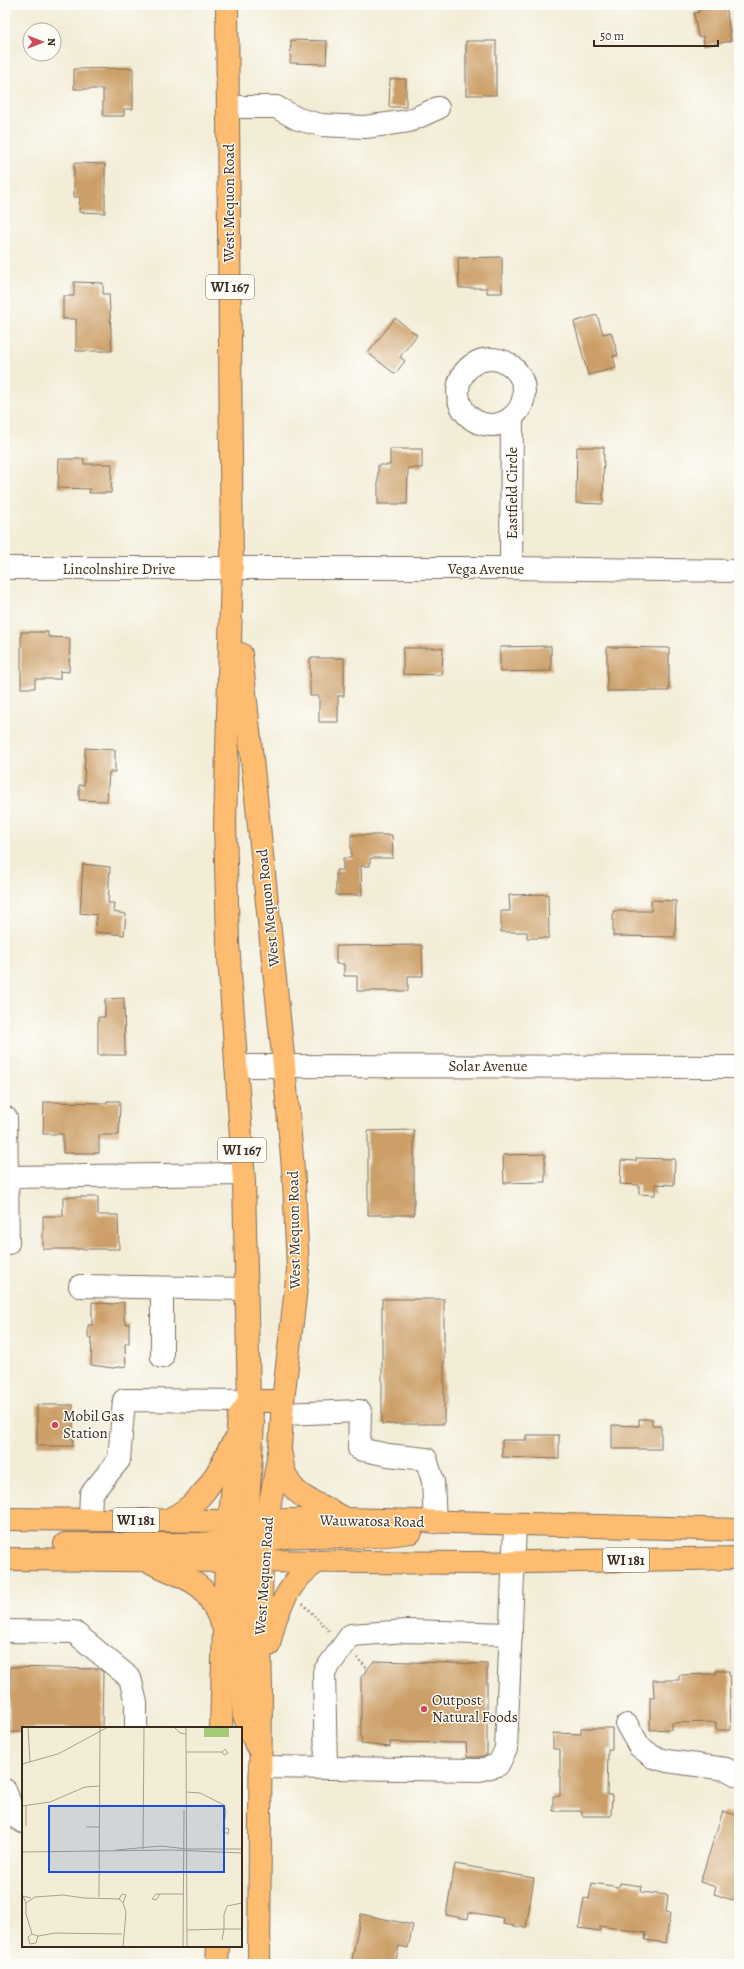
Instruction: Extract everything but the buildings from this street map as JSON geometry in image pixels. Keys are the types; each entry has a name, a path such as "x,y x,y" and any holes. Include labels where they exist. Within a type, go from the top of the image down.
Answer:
{"main road":[{"name":"West Mequon Road","path":"227,5 232,569 225,824 228,942 243,1174 249,1401 240,1416 237,1437 247,1541 260,1641 259,1964"},
{"name":"West Mequon Road","path":"221,1727 224,1627 247,1541 280,1447 298,1270 294,1181 284,1065 232,569"},
{"path":"260,1763 244,1715 242,1666 253,1422 249,1401 283,1408"},
{"path":"168,1520 185,1512 198,1499 237,1437"},
{"path":"280,1447 282,1465 290,1485 297,1493 347,1519"},
{"name":"Wauwatosa Road","path":"5,1519 168,1520 319,1562 514,1562 739,1558"},
{"name":"Wauwatosa Road","path":"5,1559 145,1560 247,1541 347,1519 515,1525 739,1530"},
{"path":"5,1555 52,1544 247,1541 293,1536 388,1536 465,1523"},
{"path":"145,1560 192,1582 203,1590 224,1627"},
{"path":"261,1690 278,1610 300,1576 319,1562"},
{"path":"217,1964 218,1947"}],"street":[{"path":"228,107 276,107 298,120 322,125 365,127 409,121 438,108"},
{"name":"Eastfield Circle","path":"511,568 512,417"},
{"name":"Lincolnshire Drive","path":"5,568 232,569"},
{"name":"Vega Avenue","path":"232,569 511,568 739,571"},
{"name":"Solar Avenue","path":"236,1066 739,1067"},
{"path":"6,1118 8,1243"},
{"path":"7,1177 243,1174"},
{"path":"80,1286 246,1289"},
{"path":"162,1288 162,1357"},
{"path":"90,1519 91,1494 119,1460 124,1400 249,1401"},
{"path":"283,1408 360,1411 359,1449 388,1455 426,1459 433,1481 435,1522"},
{"path":"260,1763 326,1768 480,1770 498,1765 506,1749 515,1525"},
{"path":"326,1768 324,1672 351,1635 407,1631 511,1634"},
{"path":"5,1632 74,1632 130,1678 136,1703 136,1727"},
{"path":"627,1725 639,1746 653,1757 667,1761 726,1769 739,1776"},
{"path":"5,1790 15,1817 22,1821"}],"path":[{"path":"300,1601 344,1645"}],"place":[{"name":"Mobil Gas Station","path":"55,1425"},
{"name":"Outpost Natural Foods","path":"424,1709"}]}
